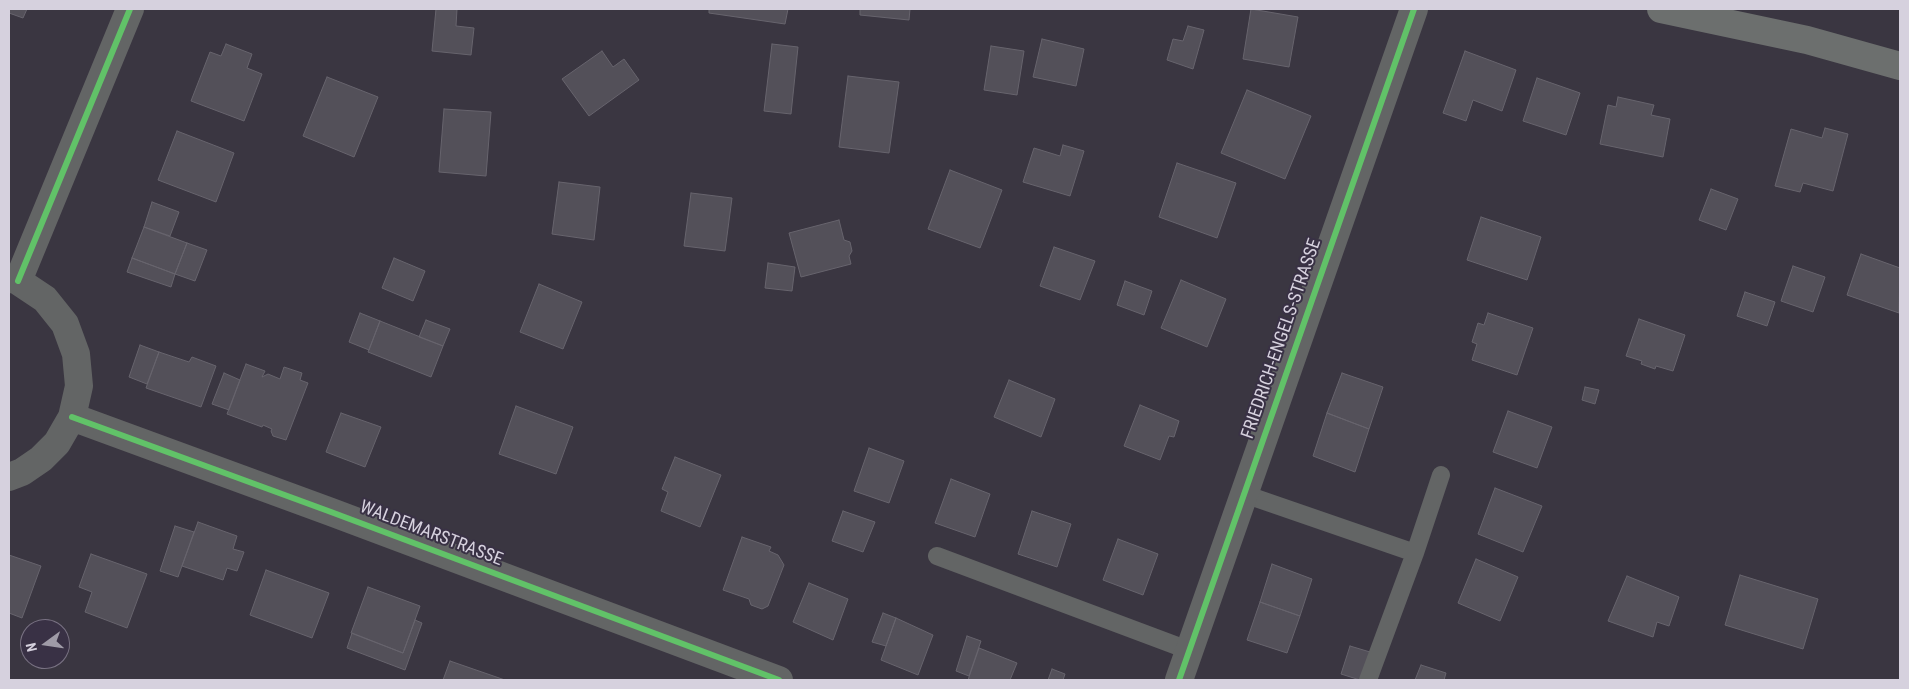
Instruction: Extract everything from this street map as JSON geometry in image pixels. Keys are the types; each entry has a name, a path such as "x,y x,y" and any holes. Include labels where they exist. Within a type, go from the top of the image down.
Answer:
{"main road":[{"path":"1661,9 1807,40 1900,66"}],"street":[{"path":"9,477 22,472 40,459 56,443 72,417 79,386 76,354 68,331 65,324 45,299 14,280 130,9"},
{"name":"FRIEDRICH-ENGELS-STRASSE","path":"1179,680 1414,9"},
{"name":"WALDEMARSTRASSE","path":"72,417 778,680"}],"lane":[{"path":"1368,680 1415,553 1441,475"},
{"path":"1244,494 1415,553"},
{"path":"937,556 1188,650"}],"building":[{"path":"9,9 27,9 23,18 9,13"},
{"path":"436,9 457,9 456,26 474,28 471,55 432,51"},
{"path":"709,9 788,9 785,24 709,13"},
{"path":"860,9 910,9 909,20 860,15"},
{"path":"1251,9 1298,17 1289,67 1243,59"},
{"path":"1188,26 1204,30 1193,69 1167,60 1173,39 1183,41"},
{"path":"1042,39 1084,49 1076,86 1033,77"},
{"path":"226,44 252,54 247,68 262,74 244,121 191,101 210,52 221,56"},
{"path":"772,44 798,47 791,114 764,111"},
{"path":"991,46 1024,51 1017,95 984,90"},
{"path":"602,51 613,67 624,59 639,80 589,116 562,79"},
{"path":"1465,51 1516,70 1502,111 1473,100 1466,121 1443,113"},
{"path":"848,76 899,82 889,153 839,147"},
{"path":"327,77 378,97 354,157 303,136"},
{"path":"1537,78 1580,93 1566,135 1523,121"},
{"path":"1247,90 1311,116 1285,179 1221,153"},
{"path":"1618,97 1654,105 1651,115 1670,119 1663,157 1600,144 1608,105 1616,107"},
{"path":"444,109 491,112 486,176 439,172"},
{"path":"1825,128 1848,134 1833,191 1803,183 1800,192 1775,186 1791,129 1822,138"},
{"path":"177,131 234,153 216,202 158,180"},
{"path":"1063,145 1084,151 1070,196 1023,182 1034,148 1060,156"},
{"path":"1177,163 1236,183 1217,238 1159,217"},
{"path":"950,170 1002,190 980,248 928,229"},
{"path":"559,182 600,187 594,240 552,234"},
{"path":"1711,189 1738,199 1726,230 1699,220"},
{"path":"691,193 732,198 725,251 684,246"},
{"path":"152,202 179,212 170,236 144,227"},
{"path":"1481,217 1541,237 1527,280 1467,260"},
{"path":"839,220 844,240 850,242 852,251 849,256 851,264 801,277 789,233"},
{"path":"144,227 187,243 175,274 132,258"},
{"path":"187,243 207,250 195,281 175,274"},
{"path":"1054,247 1095,261 1080,300 1040,286"},
{"path":"1861,254 1900,268 1899,313 1847,295"},
{"path":"132,258 175,274 171,287 127,272"},
{"path":"394,258 425,271 413,301 382,288"},
{"path":"768,263 795,267 792,291 765,288"},
{"path":"1793,266 1825,277 1813,312 1781,301"},
{"path":"1181,280 1226,299 1207,347 1161,328"},
{"path":"1125,281 1152,291 1144,315 1117,305"},
{"path":"539,284 582,302 563,349 520,332"},
{"path":"1745,292 1775,302 1767,326 1737,316"},
{"path":"360,313 380,321 369,350 349,342"},
{"path":"1488,313 1533,328 1517,375 1472,360 1477,344 1472,342 1478,323 1484,325"},
{"path":"1639,319 1685,335 1673,371 1656,366 1655,369 1641,364 1642,361 1626,356"},
{"path":"426,320 450,329 443,346 419,337"},
{"path":"380,321 443,346 431,377 368,352"},
{"path":"140,345 159,352 147,384 129,377"},
{"path":"159,352 189,362 192,357 216,366 201,407 146,388"},
{"path":"246,364 265,371 262,377 268,374 280,379 284,367 302,373 300,380 308,383 286,440 273,436 272,429 263,425 262,427 227,414"},
{"path":"224,373 240,380 229,410 212,404"},
{"path":"1342,373 1383,387 1369,429 1327,413"},
{"path":"1009,380 1055,399 1041,437 994,417"},
{"path":"1585,387 1599,390 1595,404 1582,400"},
{"path":"1140,405 1179,421 1174,437 1169,436 1160,460 1124,446"},
{"path":"516,406 573,427 556,474 499,454"},
{"path":"1508,411 1552,427 1537,468 1493,452"},
{"path":"341,413 381,427 365,467 326,452"},
{"path":"1327,413 1369,429 1355,472 1313,456"},
{"path":"869,448 904,461 889,503 854,491"},
{"path":"675,457 721,475 700,527 661,511 668,492 662,489"},
{"path":"951,479 990,494 975,537 935,523"},
{"path":"1495,488 1542,506 1523,552 1478,534"},
{"path":"843,511 875,522 863,552 832,541"},
{"path":"1032,511 1071,524 1057,567 1018,554"},
{"path":"198,522 237,536 233,549 244,552 237,571 227,568 223,580 182,566"},
{"path":"175,526 194,532 178,577 160,571"},
{"path":"742,537 771,547 769,551 778,555 784,565 768,606 762,609 751,605 749,599 723,590"},
{"path":"1118,539 1158,554 1143,595 1103,580"},
{"path":"91,554 147,574 127,628 85,612 92,592 79,587"},
{"path":"9,555 41,566 22,618 9,613"},
{"path":"1476,559 1518,577 1500,621 1458,603"},
{"path":"1272,564 1312,579 1300,616 1260,602"},
{"path":"266,570 329,593 312,638 250,615"},
{"path":"1740,575 1818,599 1803,649 1725,625"},
{"path":"1627,576 1679,597 1669,626 1657,622 1653,637 1608,621"},
{"path":"809,583 848,599 833,640 793,622"},
{"path":"368,587 420,606 403,653 351,633"},
{"path":"1260,602 1300,616 1287,653 1247,640"},
{"path":"883,613 896,618 886,646 872,642"},
{"path":"896,618 933,635 918,675 881,660"},
{"path":"415,620 422,623 405,670 347,648 352,633 403,653"},
{"path":"967,636 981,641 969,676 956,671"},
{"path":"1350,646 1370,652 1360,680 1341,674"},
{"path":"979,648 1017,663 1010,680 968,680"},
{"path":"450,661 505,680 443,680"},
{"path":"1421,665 1446,673 1444,680 1415,680"},
{"path":"1052,669 1065,674 1063,680 1048,680"}],"cycle path":[{"path":"18,281 130,9"},
{"path":"1179,680 1414,9"},
{"path":"72,417 779,680"}]}
